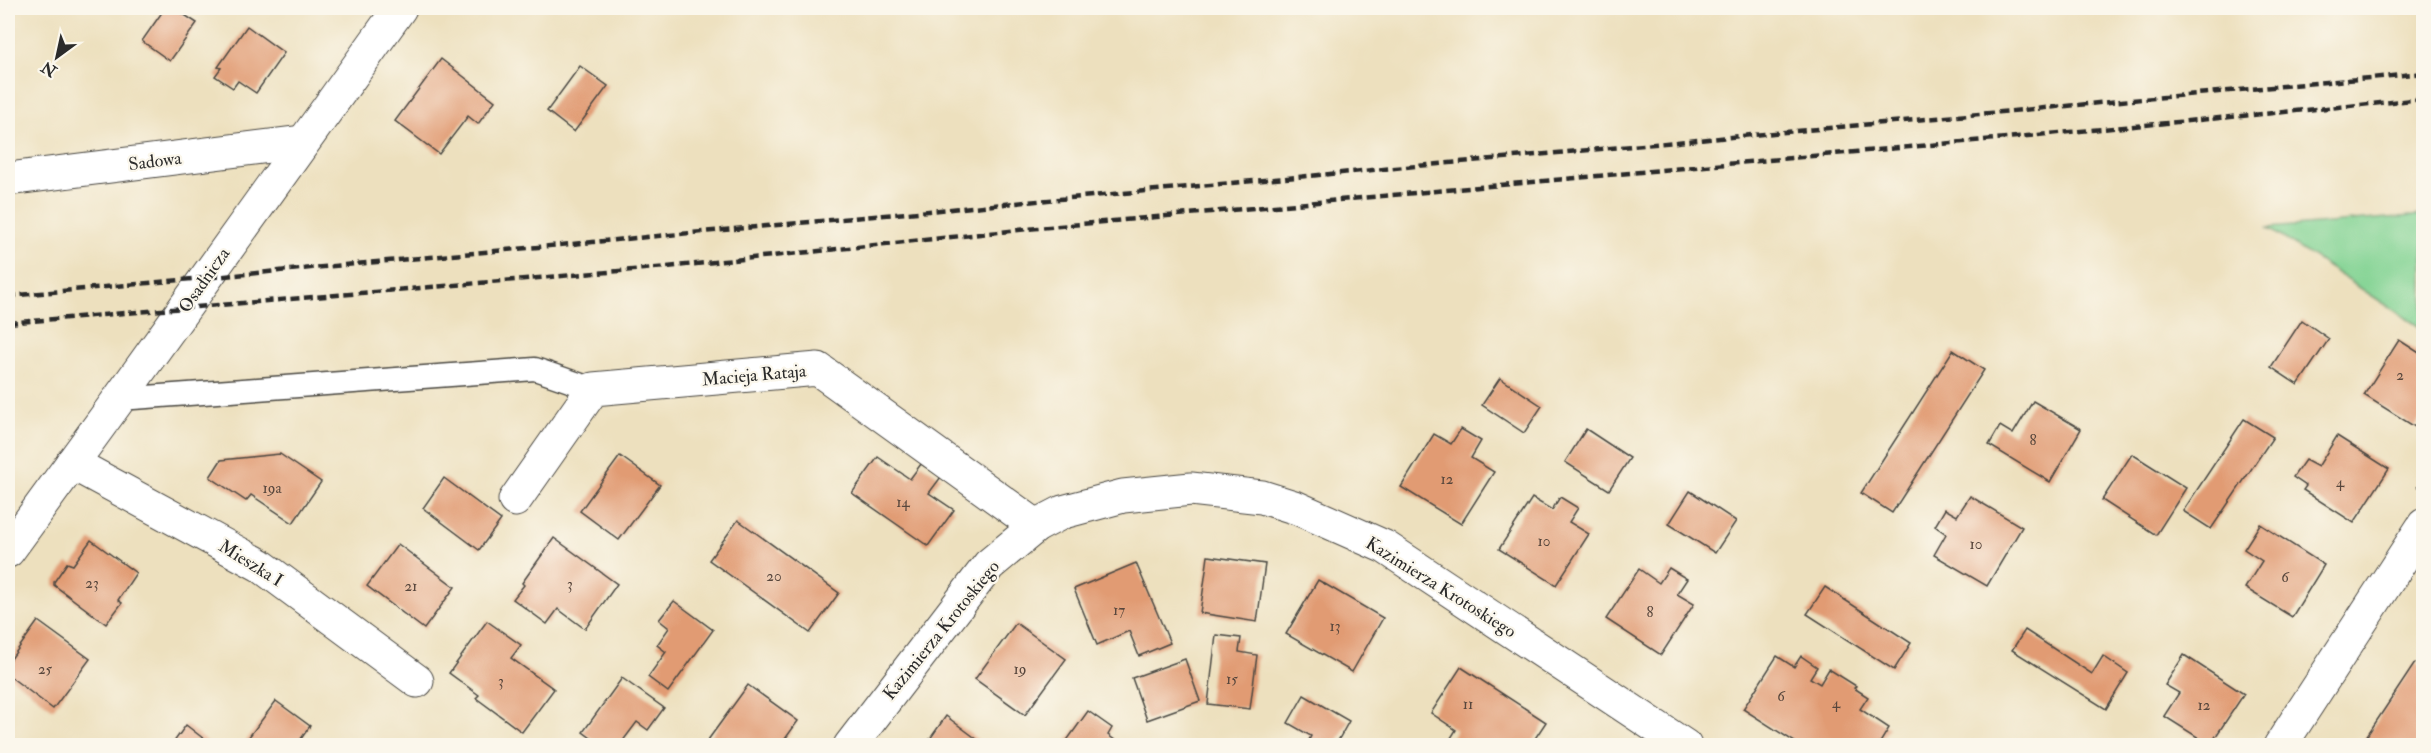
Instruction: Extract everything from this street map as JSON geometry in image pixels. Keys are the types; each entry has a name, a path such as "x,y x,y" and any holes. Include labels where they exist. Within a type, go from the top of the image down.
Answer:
{"street":[{"name":"Osadnicza","path":"8,551 400,8"},
{"name":"Sadowa","path":"8,179 302,142"},
{"name":"Macieja Rataja","path":"593,389 818,369 1036,526"},
{"path":"515,500 593,389"},
{"name":"Mieszka I","path":"72,464 260,565 417,681"},
{"name":"Kazimierza Krotoskiego","path":"850,746 989,565 1036,526 1063,512 1123,496 1191,489 1262,497 1297,508 1385,547 1685,746"},
{"path":"2280,746 2424,525"}],"lane":[{"path":"119,399 535,369 593,389"}],"green space":[{"path":"2423,215 2423,329 2268,228"}],"building":[{"path":"165,8 174,8 197,23 170,61 142,41"},
{"path":"247,26 284,53 256,93 238,81 233,88 215,76 221,68 218,67"},
{"path":"441,59 495,101 478,124 468,116 439,154 395,121"},
{"path":"580,66 608,86 574,132 547,111"},
{"path":"2302,320 2329,339 2298,385 2271,367"},
{"path":"2399,340 2424,356 2424,413 2415,427 2364,395"},
{"path":"1953,350 1984,370 1892,513 1861,493"},
{"path":"1500,378 1542,406 1524,433 1482,405"},
{"path":"2033,401 2081,429 2050,482 1989,445 2000,426 2013,434"},
{"path":"2244,419 2273,437 2211,529 2183,511"},
{"path":"1461,429 1481,441 1471,458 1494,472 1461,524 1401,487 1434,434 1451,444"},
{"path":"1586,429 1630,458 1609,490 1565,462"},
{"path":"2337,436 2389,469 2354,523 2303,490 2306,486 2293,477 2305,460 2318,467"},
{"path":"280,454 321,482 293,523 251,495 246,501 210,477 221,460"},
{"path":"2132,454 2186,488 2156,535 2102,500"},
{"path":"620,456 660,485 619,540 580,511"},
{"path":"878,457 910,479 921,464 941,477 929,493 954,510 928,546 852,493"},
{"path":"444,478 501,520 479,550 423,508"},
{"path":"1690,491 1736,521 1715,553 1669,524"},
{"path":"1970,496 2022,527 1987,586 1934,555 1946,534 1935,526 1945,509 1957,516"},
{"path":"1560,497 1578,508 1569,522 1589,534 1556,585 1499,549 1532,498 1552,510"},
{"path":"738,520 839,593 810,633 709,560"},
{"path":"2260,524 2324,565 2292,617 2245,588 2262,561 2244,549"},
{"path":"554,538 617,584 585,629 558,609 547,624 513,599"},
{"path":"91,540 136,573 118,600 122,603 106,624 54,585 67,563 73,565"},
{"path":"398,544 455,587 424,629 367,586"},
{"path":"1208,556 1265,564 1257,622 1200,613"},
{"path":"1136,563 1170,643 1139,656 1129,631 1097,645 1074,589"},
{"path":"1669,568 1687,579 1677,594 1694,604 1661,655 1606,619 1639,569 1659,583"},
{"path":"1318,580 1383,618 1352,672 1286,634"},
{"path":"1825,587 1911,643 1894,670 1807,614"},
{"path":"674,601 713,630 668,692 648,677 666,652 657,645 669,628 659,620"},
{"path":"38,621 90,659 53,709 8,675 8,663"},
{"path":"487,621 521,645 511,658 554,689 522,732 476,698 479,695 449,673"},
{"path":"1016,623 1066,659 1025,715 975,679"},
{"path":"2025,630 2092,674 2103,656 2128,673 2106,709 2012,650"},
{"path":"1216,635 1241,638 1239,652 1257,655 1250,709 1208,704"},
{"path":"2184,655 2244,694 2210,745 2164,716 2179,693 2165,685"},
{"path":"1777,656 1794,667 1801,656 1817,667 1810,678 1820,684 1829,669 1856,686 1854,688 1868,697 1860,709 1889,728 1878,746 1801,746 1743,709"},
{"path":"1185,659 1200,701 1147,720 1132,678"},
{"path":"2415,663 2424,669 2424,746 2360,746"},
{"path":"1461,667 1546,722 1530,746 1446,746 1456,730 1431,713"},
{"path":"622,678 664,708 648,730 637,722 619,746 602,746 583,732"},
{"path":"748,685 798,721 780,746 715,746 708,740"},
{"path":"1304,695 1349,721 1335,746 1306,746 1311,736 1288,723"},
{"path":"276,701 310,726 296,746 242,746"},
{"path":"1088,711 1112,728 1108,735 1123,746 1063,746"},
{"path":"946,716 986,746 925,746"},
{"path":"186,725 213,746 171,746"}],"railway":[{"path":"8,296 2424,73"},
{"path":"8,323 667,267 1028,229 2424,99"}]}
